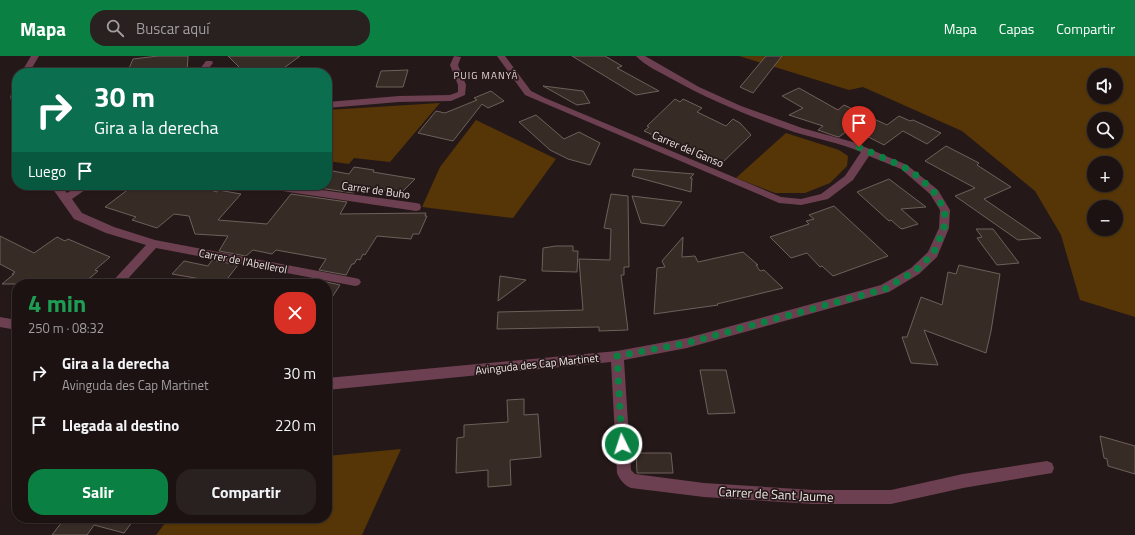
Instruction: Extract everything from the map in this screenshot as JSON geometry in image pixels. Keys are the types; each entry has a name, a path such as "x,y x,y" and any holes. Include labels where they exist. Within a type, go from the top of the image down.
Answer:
{"street":[{"path":"28,68 35,56"},
{"name":"Carrer del Ganso","path":"501,56 528,92 542,100 778,200 801,202 824,197 849,178 868,151"},
{"name":"Avinguda des Cap Martinet","path":"332,384 617,356 687,343 885,289 915,271 933,254 944,228 945,210 934,192 920,178 904,167 850,144 799,130 738,108 696,89 640,56"},
{"path":"332,105 392,100 451,98 462,94 462,85 454,65 455,57"},
{"path":"205,68 209,63"},
{"name":"Carrer de l'Abellerol","path":"59,190 78,216 110,230 154,244 355,282"},
{"path":"66,198 79,190"},
{"name":"Carrer de Buho","path":"297,190 416,207"},
{"path":"121,279 154,244"},
{"path":"0,322 12,324"},
{"name":"Carrer de Sant Jaume","path":"617,356 624,473 631,481 719,491 813,497 891,497 963,481 1047,468"}],"shaded area":[{"path":"739,56 1135,56 1135,317 1080,300 1061,235 1035,191 962,131 863,87 849,90"},
{"path":"440,103 390,162 354,158 349,164 332,162 332,110"},
{"path":"476,120 556,159 513,218 422,207 440,167"},
{"path":"786,133 839,150 848,156 847,166 830,183 805,193 775,193 736,178"},
{"path":"401,449 362,535 156,535 165,523 332,523 332,456"}],"building":[{"path":"158,56 188,56 187,68 129,68 133,59"},
{"path":"228,56 300,56 284,68 240,68"},
{"path":"572,56 605,56 622,66 617,68 659,91 636,95"},
{"path":"766,56 782,56 753,93 740,87"},
{"path":"408,70 403,87 376,87 381,71"},
{"path":"543,86 583,91 590,103 577,105"},
{"path":"799,88 838,110 844,105 887,125 899,116 910,121 913,120 941,133 927,144 903,131 884,145 851,128 839,137 835,136 818,130 823,126 789,115 803,108 782,96"},
{"path":"491,91 504,101 488,108 482,104 453,141 418,133 436,111 445,113 477,100 474,98"},
{"path":"675,99 680,102 683,99 702,108 697,112 726,126 733,119 740,123 751,135 723,162 652,136 653,135 644,131 649,127 647,126"},
{"path":"536,115 564,139 579,132 600,143 590,165 568,159 550,150 519,122"},
{"path":"946,146 979,163 977,165 1011,187 984,199 1041,238 1018,240 955,196 975,188 925,161"},
{"path":"354,167 374,170 373,172 415,179 401,193 358,186 354,193 332,190 332,171 349,174"},
{"path":"634,169 694,174 690,178 692,178 691,192 632,176"},
{"path":"889,179 926,207 901,209 918,224 902,229 900,228 891,220 889,221 857,192"},
{"path":"127,190 210,190 217,192 218,190 241,194 218,220 267,224 291,194 347,202 340,214 426,213 425,216 427,216 419,234 413,234 411,239 377,236 365,255 363,254 360,260 357,259 354,264 352,264 346,275 319,270 326,259 276,250 272,254 253,250 246,256 219,251 228,236 195,234 189,216 174,214 157,228 132,220 136,217 105,207"},
{"path":"611,194 628,196 629,267 624,267 624,275 621,275 628,330 599,331 599,327 497,329 498,312 583,310 579,259 610,260 611,229 604,228"},
{"path":"632,196 682,202 664,226 641,223"},
{"path":"834,206 888,256 833,276 822,266 820,267 807,253 791,258 770,237 809,224 806,221 814,219 809,215"},
{"path":"976,229 993,229 1019,263 997,265 977,238 982,237"},
{"path":"0,236 34,253 57,237 65,241 68,239 110,257 95,270 98,271 89,279 12,279 12,284 2,284 15,272 0,264"},
{"path":"683,237 682,257 695,256 698,262 743,252 758,265 756,265 760,271 764,270 783,288 717,304 718,305 654,314 657,268 665,267 662,261"},
{"path":"573,246 573,251 578,251 577,272 542,271 543,248"},
{"path":"212,260 238,265 227,279 201,279 172,274 184,261 208,266"},
{"path":"959,265 1000,274 986,353 924,330 938,365 911,363 902,337 907,337 921,297 942,305 948,272 956,274"},
{"path":"500,276 526,280 498,301"},
{"path":"332,283 340,285 332,297"},
{"path":"700,370 726,370 735,413 708,414"},
{"path":"524,399 524,415 538,414 541,457 510,460 511,485 488,487 488,470 456,473 457,438 464,437 464,425 508,422 507,400"},
{"path":"1100,436 1135,446 1135,474 1108,466 1107,459 1104,458"},
{"path":"636,453 671,453 673,473 637,473"},
{"path":"61,523 131,523 124,533 94,525 87,535 52,535"}],"district":[{"name":"PUIG MANYÀ","path":"486,75"}],"route":[{"path":"622,444 617,356 687,343 781,316 885,289 915,271 933,254 944,228 945,210 934,192 920,178 904,167 859,147"}]}
